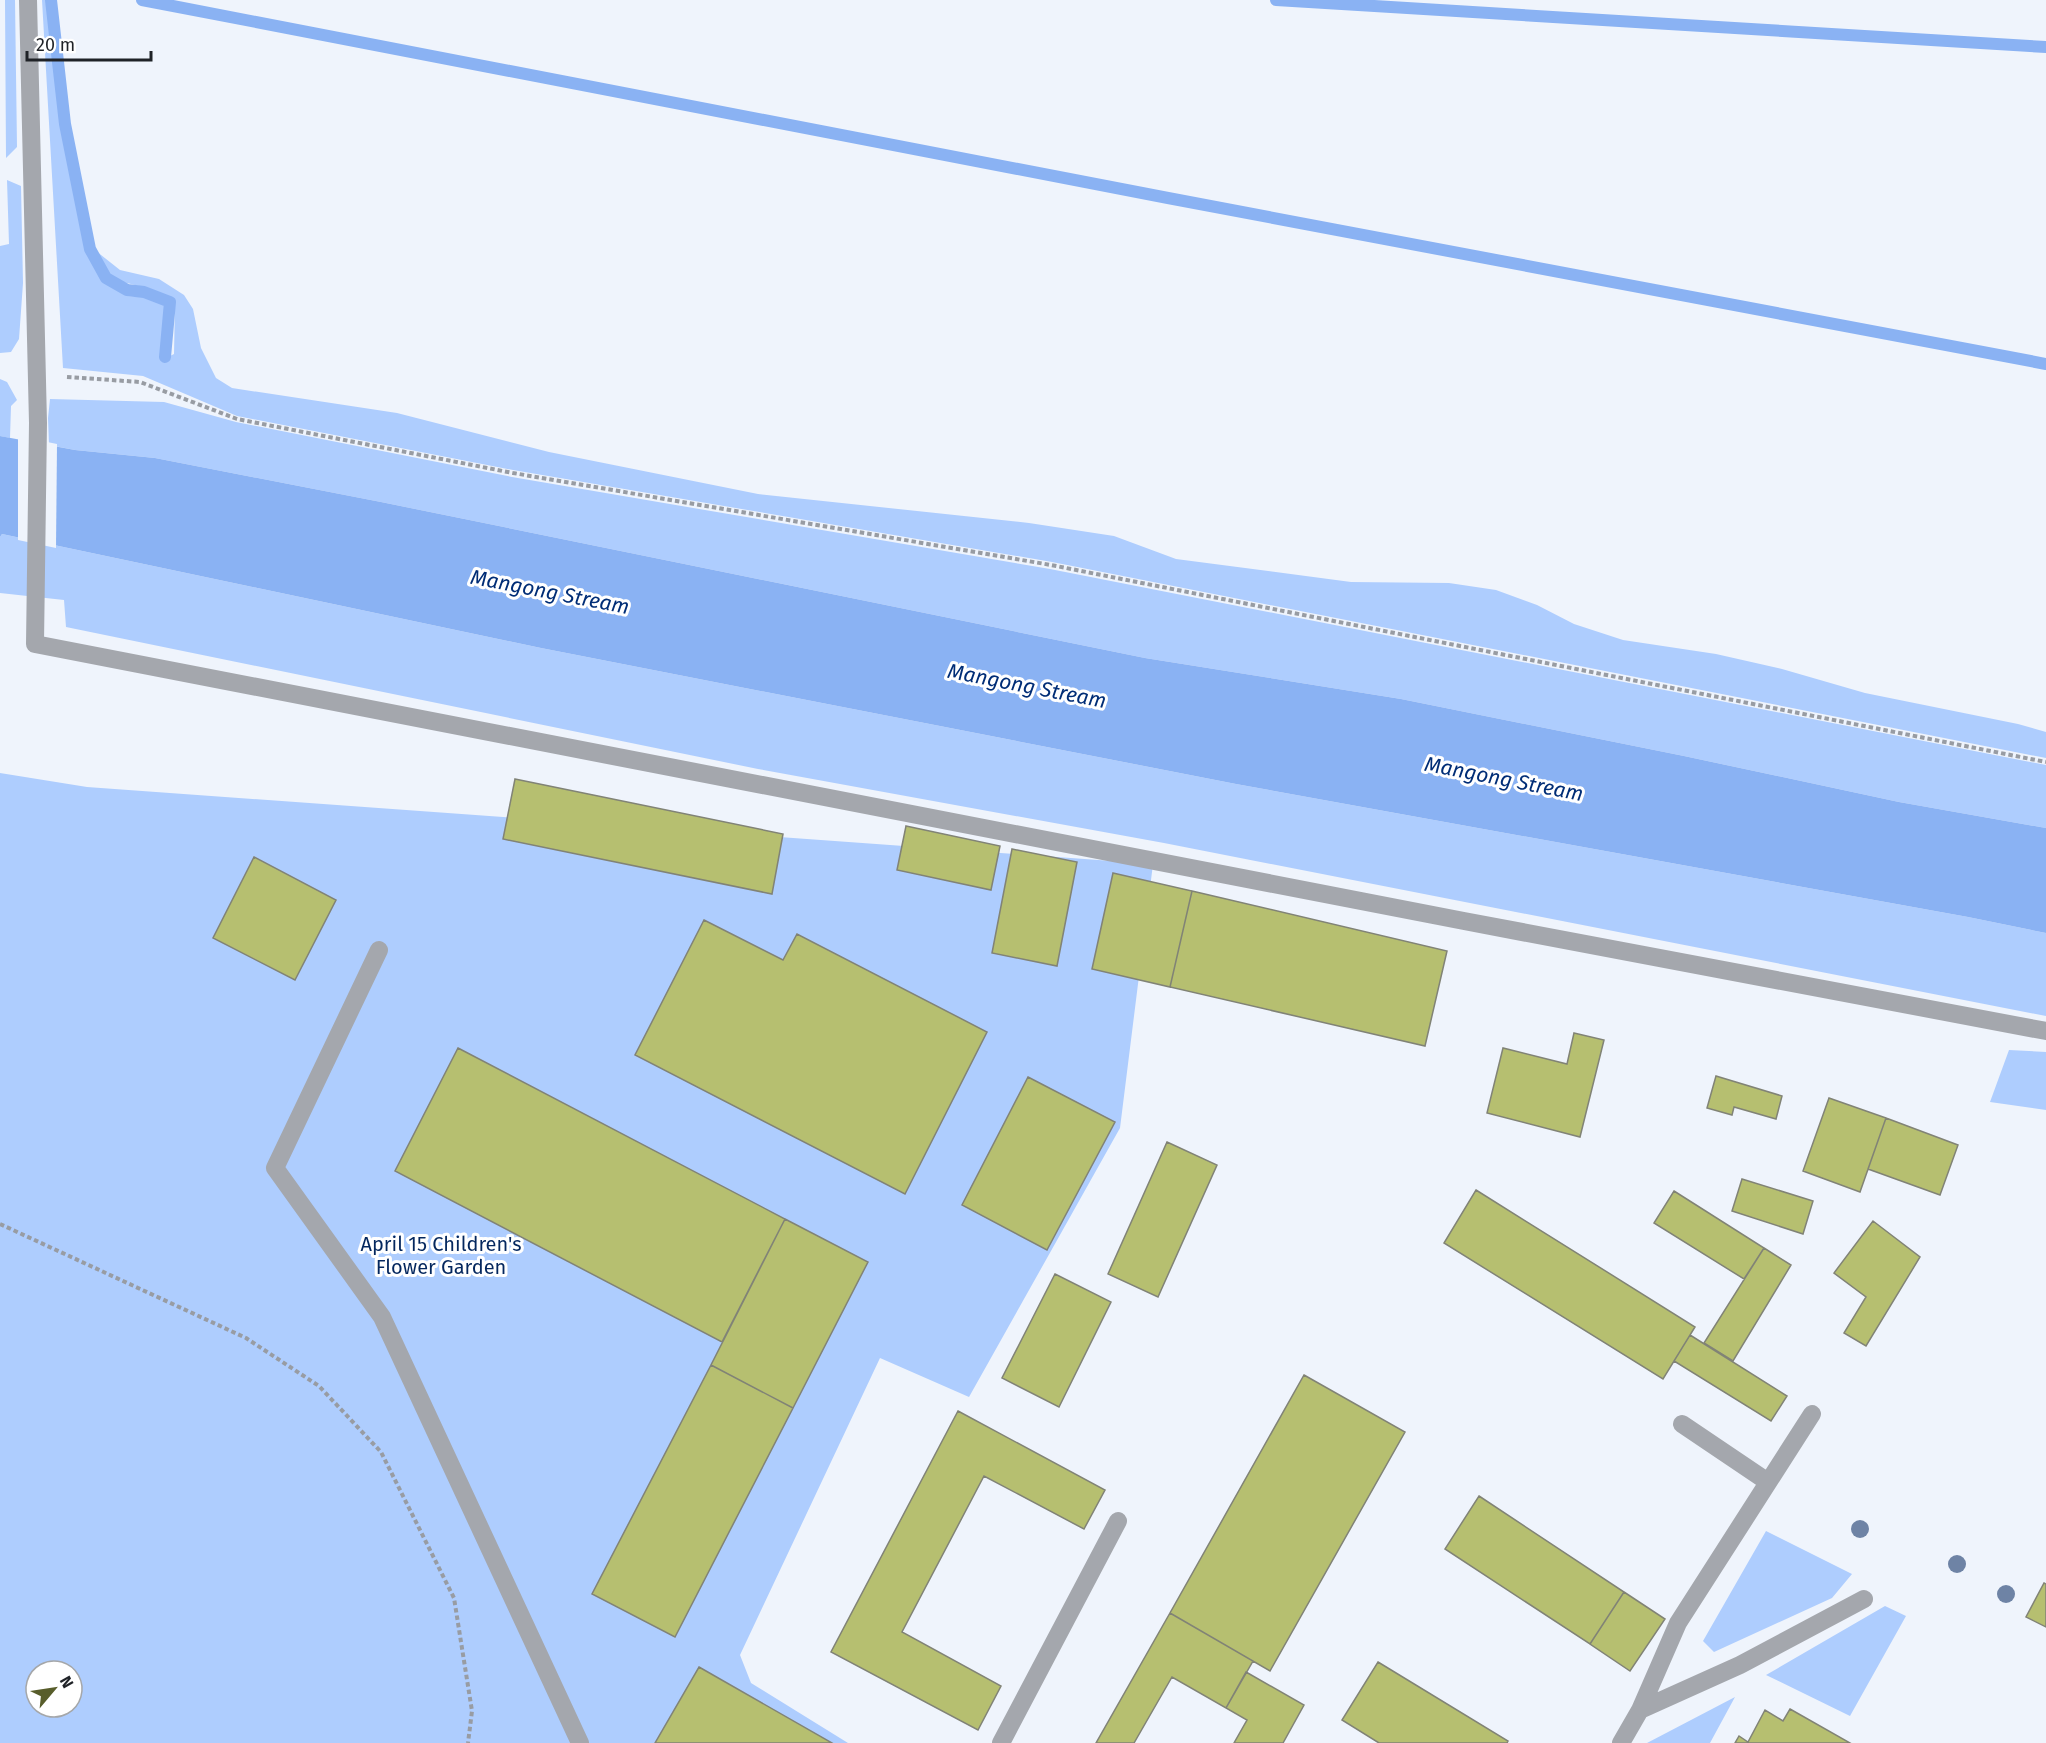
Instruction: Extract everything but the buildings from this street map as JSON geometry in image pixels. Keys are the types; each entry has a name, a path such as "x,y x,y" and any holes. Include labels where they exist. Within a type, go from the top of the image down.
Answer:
{"street":[{"path":"28,0 38,423 35,644 1476,924 2046,1031"},
{"path":"379,950 275,1168 382,1317 580,1743"},
{"path":"1621,1743 1640,1710 1678,1623 1812,1414"},
{"path":"1682,1424 1768,1482"},
{"path":"1001,1743 1118,1521"},
{"path":"1640,1710 1740,1665 1864,1599"}],"path":[{"path":"36,375 140,382 237,419 513,473 1051,565 2046,762"},
{"path":"0,1224 246,1338 319,1386 381,1452 454,1598 472,1711 468,1743"}],"green space":[{"path":"5,0 15,0 17,147 6,158"},
{"path":"42,0 51,0 62,125 88,253 104,282 127,296 147,297 165,306 160,354 166,358 174,354 175,304 147,288 123,282 111,276 96,251 120,270 159,279 184,295 193,309 201,348 216,378 232,388 397,413 549,452 758,494 1029,523 1114,536 1176,559 1351,582 1449,583 1496,590 1537,605 1574,624 1623,640 1716,654 1782,669 1865,693 2018,724 2046,732 2046,758 1052,562 513,470 237,416 143,376 63,368"},
{"path":"7,180 21,186 23,283 19,339 11,352 0,353 0,246 9,244"},
{"path":"0,379 7,382 17,400 11,406 10,438 0,436"},
{"path":"50,399 164,402 236,422 512,477 1050,569 2046,765 2046,828 1899,802 1401,699 1145,658 155,458 49,445"},
{"path":"2,534 541,648 1236,784 2046,933 2046,1016 1164,843 758,769 66,627 64,600 0,593 0,537"},
{"name":"April 15 Children's Flower Garden","path":"0,773 87,787 1153,864 1120,1128 969,1397 880,1358 740,1655 751,1683 848,1743 0,1743"},
{"path":"2009,1050 2046,1052 2046,1110 1990,1102"},
{"path":"1766,1531 1852,1574 1832,1598 1714,1652 1703,1641"},
{"path":"1885,1606 1906,1616 1850,1716 1766,1675"},
{"path":"1735,1697 1710,1743 1647,1743"}],"water":[{"name":"Mangong Stream","path":"0,436 75,450 155,458 1145,658 1401,699 1899,802 2046,828 2046,933 1236,784 541,648 2,534 0,537"}],"pier":[{"path":"18,436 57,444 56,548 18,540"}],"waterway":[{"path":"51,0 65,124 90,249 106,278 127,290 144,292 170,302 165,357"},
{"path":"142,0 1168,198 2046,364"},
{"path":"1276,0 2046,47"}]}
